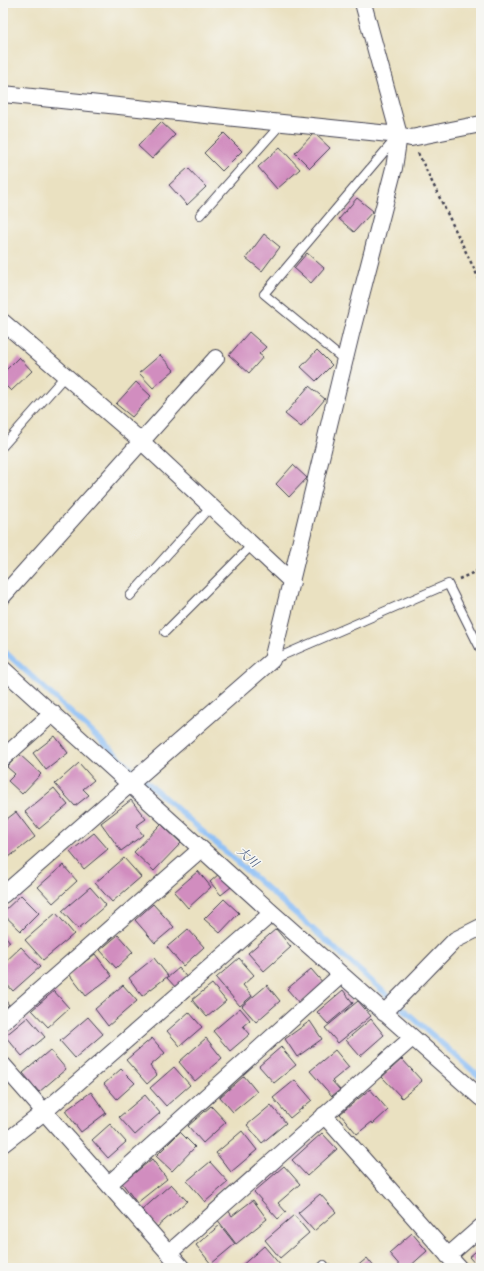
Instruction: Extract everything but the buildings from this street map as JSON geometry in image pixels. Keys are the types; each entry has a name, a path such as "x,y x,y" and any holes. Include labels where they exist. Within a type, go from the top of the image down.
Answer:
{"street":[{"path":"3,895 272,660 292,582 344,360 394,168 405,136 363,3"},
{"path":"3,94 405,136 481,124"},
{"path":"3,322 141,441 292,582"},
{"path":"3,596 216,358"},
{"path":"3,669 272,913 481,1098"},
{"path":"3,758 53,713"},
{"path":"3,1022 201,849"},
{"path":"3,1144 44,1112 272,913"},
{"path":"384,1013 455,940 481,927"},
{"path":"108,1184 342,975"},
{"path":"169,1253 412,1038"},
{"path":"3,1065 182,1268"},
{"path":"324,1116 454,1262 481,1227"}],"lane":[{"path":"200,215 282,123"},
{"path":"344,360 264,294 405,136"},
{"path":"3,446 65,376"},
{"path":"130,596 211,506"},
{"path":"165,632 252,545"},
{"path":"272,660 448,584 481,650"},
{"path":"321,1268 324,1265 326,1268"}],"path":[{"path":"405,136 481,283"},
{"path":"448,584 481,569"}],"waterway":[{"name":"大川","path":"3,650 131,768 481,1078"}]}
